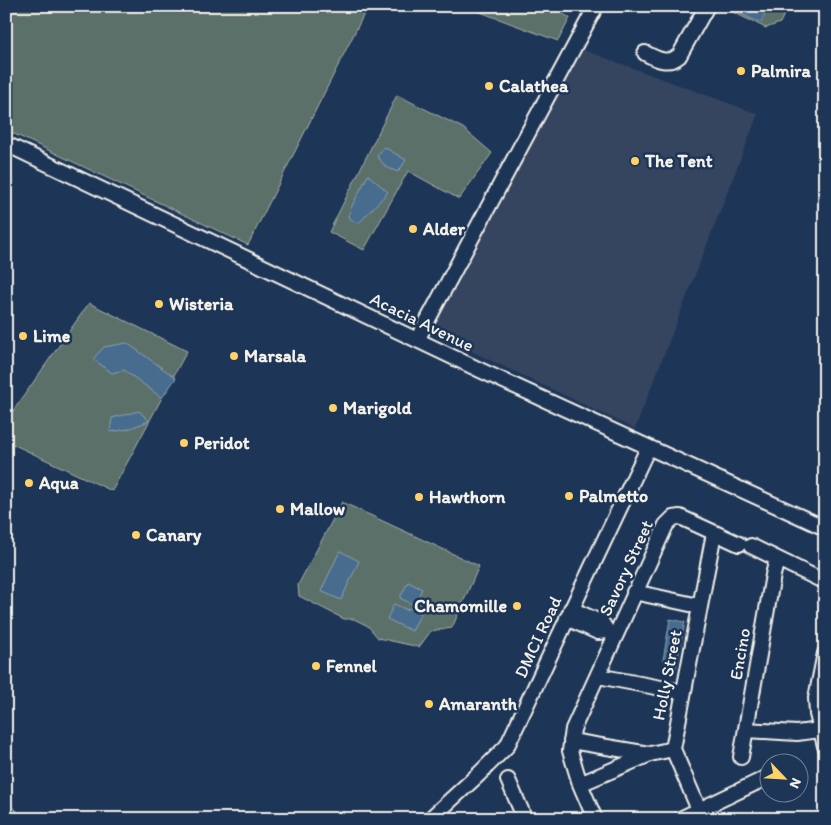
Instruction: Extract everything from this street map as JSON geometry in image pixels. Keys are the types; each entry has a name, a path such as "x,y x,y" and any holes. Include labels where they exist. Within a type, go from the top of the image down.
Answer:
{"street":[{"path":"518,144 585,6"},
{"path":"414,338 518,144 596,6"},
{"path":"645,53 667,61 679,56 707,6"},
{"name":"Acacia Avenue","path":"6,144 648,448 825,528"},
{"name":"DMCI Road","path":"438,816 507,746 648,448"},
{"name":"Savory Street","path":"595,819 580,784 570,752 570,741 573,729 598,676 611,633 634,592 666,525 672,518 680,517 714,533"},
{"path":"714,533 777,559 825,582"},
{"name":"Holly Street","path":"673,749 682,692 714,533"},
{"name":"Encino","path":"741,757 777,559"},
{"path":"634,592 699,606"},
{"name":"Savory Street","path":"569,614 586,621 602,623 611,633"},
{"path":"825,653 816,698 820,730 825,746"},
{"path":"598,676 682,692"},
{"path":"746,730 797,733 820,730"},
{"path":"570,741 650,754"},
{"path":"580,784 650,754 673,749 701,814"},
{"path":"508,780 519,816"},
{"path":"680,819 701,814 758,783"}],"shaded area":[{"path":"731,6 768,7 761,23 730,9"},
{"path":"581,49 758,114 635,429 452,342 443,335 437,321 439,312"},
{"path":"384,147 406,160 398,172 386,167 377,156"},
{"path":"368,175 388,192 358,224 348,217"},
{"path":"127,343 176,378 162,398 124,370 112,373 93,359 104,347"},
{"path":"139,411 149,421 128,429 110,432 112,418"},
{"path":"340,551 359,561 341,600 321,591"},
{"path":"408,582 422,589 414,605 400,598"},
{"path":"394,604 407,610 409,608 421,613 412,631 387,619"},
{"path":"670,619 685,622 675,673 667,672 669,661 663,660"}],"green space":[{"path":"6,6 368,6 248,245 6,130"},
{"path":"464,6 550,6 570,18 558,41"},
{"path":"720,6 788,6 780,23 766,28"},
{"path":"397,95 463,128 492,153 459,199 408,171 364,250 329,232"},
{"path":"89,303 187,351 112,491 6,441 6,421"},
{"path":"342,502 479,566 452,628 431,631 419,647 378,638 368,626 354,619 344,619 299,596 298,585"}],"waterway":[{"path":"6,802 24,819"}],"place":[{"name":"Palmira","path":"741,71"},
{"name":"Calathea","path":"489,86"},
{"name":"The Tent","path":"635,161"},
{"name":"Alder","path":"413,229"},
{"name":"Wisteria","path":"159,304"},
{"name":"Lime","path":"23,336"},
{"name":"Marsala","path":"234,356"},
{"name":"Marigold","path":"333,408"},
{"name":"Peridot","path":"184,443"},
{"name":"Aqua","path":"29,483"},
{"name":"Palmetto","path":"569,496"},
{"name":"Hawthorn","path":"419,497"},
{"name":"Mallow","path":"280,509"},
{"name":"Canary","path":"136,535"},
{"name":"Chamomille","path":"517,606"},
{"name":"Fennel","path":"316,666"},
{"name":"Amaranth","path":"429,704"}]}
